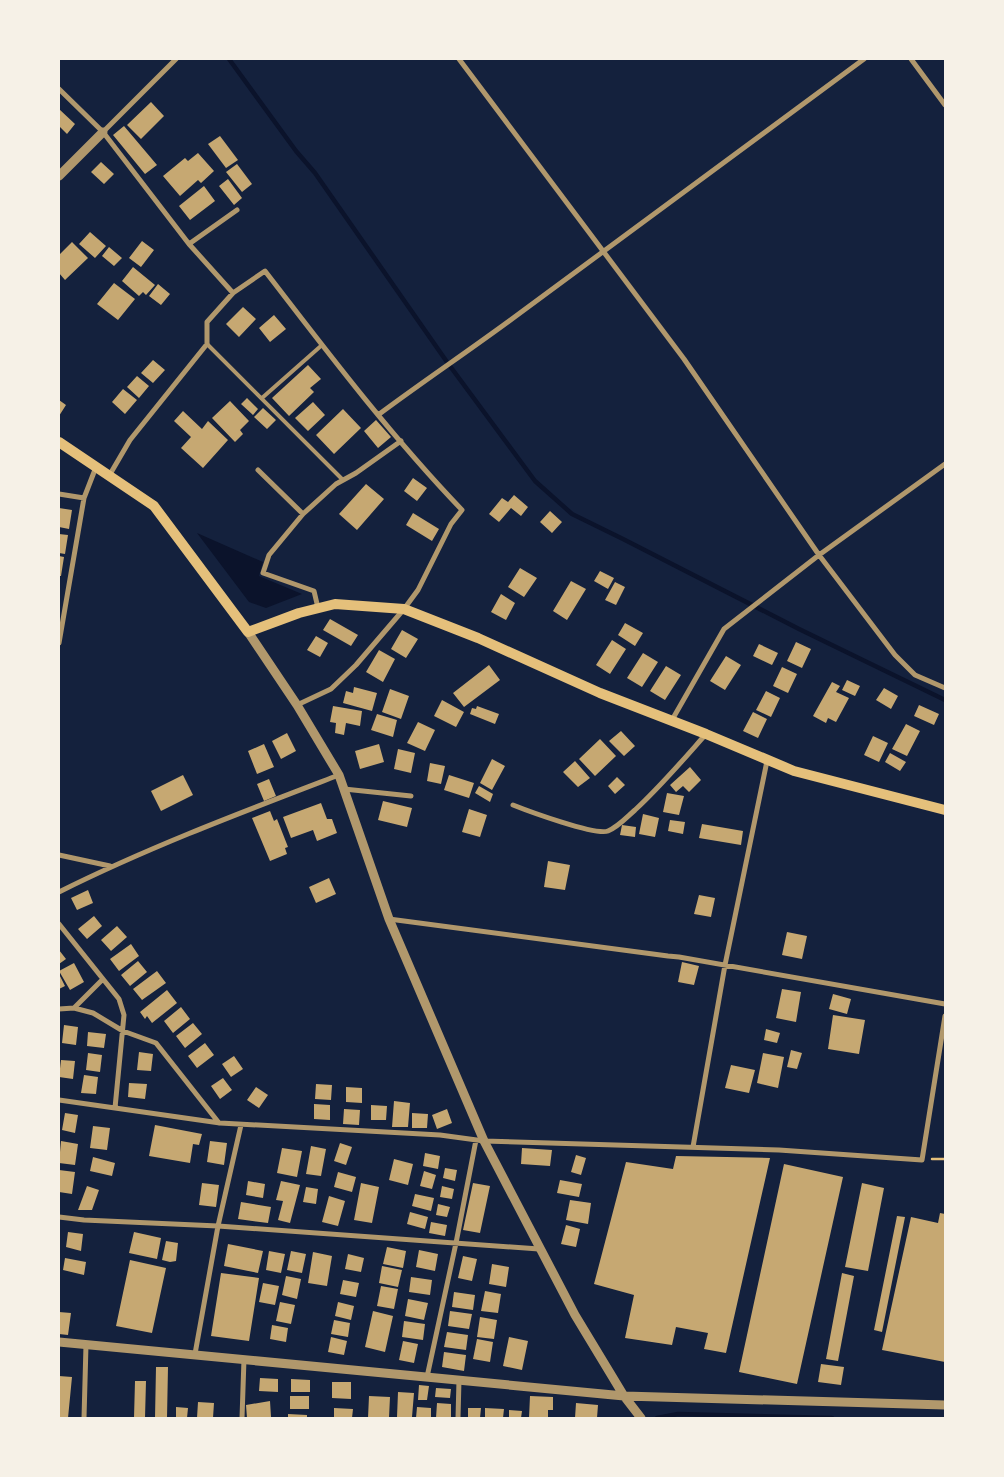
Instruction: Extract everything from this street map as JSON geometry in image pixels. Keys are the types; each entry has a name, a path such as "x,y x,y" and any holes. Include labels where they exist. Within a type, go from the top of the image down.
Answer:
{"main road":[{"path":"59,442 154,506 248,632 299,613 335,604 404,609 478,638 600,693 706,734 767,761 826,780 945,810"}],"street":[{"path":"59,176 176,59"},
{"path":"459,59 684,360 819,555 895,655 915,675 945,688"},
{"path":"378,415 864,59"},
{"path":"911,59 945,105"},
{"path":"59,89 103,132 189,244 233,293"},
{"path":"189,244 237,210"},
{"path":"109,476 130,440 208,344 207,322 233,293 265,271 378,415 462,510 450,524 418,590 356,666 331,688 297,705"},
{"path":"318,608 314,591 263,572 269,555 304,514 336,484 401,440"},
{"path":"671,721 724,629 819,555 945,464"},
{"path":"59,643 84,498 96,467"},
{"path":"258,470 304,514"},
{"path":"59,494 84,498"},
{"path":"248,632 297,705 339,775 389,919 480,1140 575,1315 624,1396 641,1418"},
{"path":"513,805 592,831 607,832 623,821 658,789 706,734"},
{"path":"693,1147 725,965 767,761"},
{"path":"59,892 110,866 231,816 339,775"},
{"path":"344,789 411,796"},
{"path":"59,855 110,866"},
{"path":"389,919 679,957 945,1004"},
{"path":"59,924 119,1000 124,1015 115,1108"},
{"path":"74,1008 103,979"},
{"path":"59,1009 74,1008 93,1013 123,1031 156,1043 220,1123"},
{"path":"59,1100 220,1123 440,1135 480,1140 779,1150 922,1160 945,1016"},
{"path":"195,1354 218,1226 241,1124"},
{"path":"427,1377 480,1140"},
{"path":"59,1217 84,1220 218,1226 539,1249"},
{"path":"59,1342 624,1396 945,1405"},
{"path":"84,1418 86,1345"},
{"path":"242,1418 244,1359"},
{"path":"458,1418 459,1380"}],"lane":[{"path":"208,344 343,480"},
{"path":"262,398 322,345"}],"path":[{"path":"922,1160 945,1159"}],"water":[{"path":"197,533 263,562 259,576 302,594 266,608 249,602"}],"building":[{"path":"151,102 164,116 141,139 127,125"},
{"path":"59,109 75,124 67,134 59,126"},
{"path":"124,126 157,165 145,174 113,135"},
{"path":"220,136 238,160 226,168 208,144"},
{"path":"198,153 214,171 201,183 198,180 180,196 163,176 185,158 188,161"},
{"path":"101,162 114,174 104,184 91,172"},
{"path":"237,164 252,184 242,192 226,172"},
{"path":"228,179 242,198 234,205 219,186"},
{"path":"204,186 215,201 190,220 179,206"},
{"path":"90,232 106,246 95,258 79,244"},
{"path":"142,241 154,250 141,267 129,258"},
{"path":"72,242 88,258 65,280 59,273 59,255"},
{"path":"109,247 122,258 114,266 102,256"},
{"path":"133,267 155,285 146,295 143,292 139,296 122,281"},
{"path":"114,283 135,299 118,320 97,304"},
{"path":"158,284 170,294 161,305 149,296"},
{"path":"243,307 256,319 239,337 226,324"},
{"path":"274,315 286,329 270,342 259,328"},
{"path":"153,360 165,370 153,383 141,373"},
{"path":"308,365 321,379 310,388 314,392 289,416 272,398"},
{"path":"137,376 149,386 139,398 127,387"},
{"path":"123,389 137,400 125,414 112,402"},
{"path":"247,398 258,409 253,415 241,404"},
{"path":"59,400 66,405 59,416"},
{"path":"230,401 249,421 240,430 243,434 235,442 212,418"},
{"path":"313,402 325,415 308,431 295,418"},
{"path":"263,408 276,420 267,429 254,417"},
{"path":"343,409 361,428 334,454 316,435"},
{"path":"183,411 202,429 208,421 228,440 203,468 181,448 191,437 174,421"},
{"path":"376,420 391,437 378,448 364,431"},
{"path":"413,478 427,488 417,501 404,491"},
{"path":"366,484 384,499 357,530 339,514"},
{"path":"514,495 528,507 521,516 511,508 499,522 489,514 502,498 508,502"},
{"path":"59,508 72,510 69,529 59,527"},
{"path":"550,511 562,522 552,533 540,522"},
{"path":"413,513 439,529 432,541 406,525"},
{"path":"59,534 68,535 65,554 59,553"},
{"path":"59,556 64,557 61,576 59,576"},
{"path":"520,568 537,578 524,597 508,587"},
{"path":"600,571 614,578 608,589 594,581"},
{"path":"571,581 586,589 567,620 553,611"},
{"path":"615,582 625,587 616,605 605,600"},
{"path":"501,594 515,603 506,620 491,612"},
{"path":"330,619 358,635 351,646 323,630"},
{"path":"625,623 643,633 635,646 618,635"},
{"path":"402,630 418,639 406,658 391,649"},
{"path":"316,636 328,643 320,657 307,650"},
{"path":"612,640 626,649 610,674 596,665"},
{"path":"796,642 811,649 802,668 787,661"},
{"path":"759,644 778,653 772,665 753,656"},
{"path":"379,650 395,659 383,682 366,672"},
{"path":"643,653 658,662 642,687 627,678"},
{"path":"726,656 741,665 725,690 710,681"},
{"path":"489,665 500,680 464,707 453,693"},
{"path":"666,666 681,675 665,700 650,691"},
{"path":"782,667 797,674 788,693 773,686"},
{"path":"847,680 860,686 855,696 842,690"},
{"path":"832,682 840,686 836,692 849,698 836,722 828,718 826,723 813,716"},
{"path":"354,687 377,693 372,711 343,703 346,691 353,693"},
{"path":"884,688 898,696 891,709 876,700"},
{"path":"390,689 409,696 401,719 382,712"},
{"path":"766,691 780,698 771,717 756,710"},
{"path":"442,700 464,712 456,727 434,716"},
{"path":"919,705 939,714 934,725 914,716"},
{"path":"333,706 362,711 360,726 346,723 344,735 335,733 336,723 330,722"},
{"path":"477,706 499,714 495,724 470,714 472,708 476,709"},
{"path":"753,712 767,719 758,738 743,731"},
{"path":"377,714 397,720 393,737 371,730"},
{"path":"418,722 435,730 425,751 407,743"},
{"path":"906,724 920,731 907,756 892,749"},
{"path":"621,731 635,746 624,756 609,741"},
{"path":"287,733 296,751 281,759 272,741"},
{"path":"873,736 888,743 879,762 864,755"},
{"path":"600,739 616,756 595,776 579,759"},
{"path":"264,744 274,767 257,774 248,751"},
{"path":"379,744 384,762 360,769 355,751"},
{"path":"398,749 415,753 411,773 394,769"},
{"path":"890,753 906,762 900,771 885,762"},
{"path":"492,759 505,766 492,790 480,783"},
{"path":"575,761 590,778 578,787 563,772"},
{"path":"430,763 445,766 441,784 427,781"},
{"path":"690,767 701,780 689,792 683,786 676,792 670,785"},
{"path":"183,775 193,795 161,811 151,791"},
{"path":"449,775 474,783 469,798 444,790"},
{"path":"617,777 625,785 615,794 608,786"},
{"path":"269,779 276,796 264,801 257,784"},
{"path":"479,786 493,794 490,802 475,793"},
{"path":"667,793 684,796 679,815 663,812"},
{"path":"383,801 412,808 407,827 378,820"},
{"path":"321,803 327,819 332,819 337,833 317,841 313,830 291,838 283,817"},
{"path":"469,809 487,815 480,837 462,832"},
{"path":"270,811 274,821 277,819 288,847 285,848 287,854 270,861 252,818"},
{"path":"643,814 659,818 655,837 639,834"},
{"path":"670,820 685,822 683,834 668,831"},
{"path":"702,824 743,831 741,845 699,838"},
{"path":"622,825 636,827 635,837 620,835"},
{"path":"548,861 570,865 565,890 544,887"},
{"path":"329,878 336,894 316,903 309,887"},
{"path":"88,890 93,903 77,910 71,898"},
{"path":"699,895 715,898 711,917 694,914"},
{"path":"94,916 102,926 87,939 78,929"},
{"path":"117,926 127,937 111,951 101,940"},
{"path":"787,932 807,936 802,959 782,955"},
{"path":"131,944 139,956 119,971 110,959"},
{"path":"59,950 66,959 59,964"},
{"path":"138,961 147,972 130,986 121,975"},
{"path":"682,962 699,966 694,985 678,982"},
{"path":"74,963 84,982 70,990 59,971"},
{"path":"157,971 166,983 142,1000 133,989"},
{"path":"59,974 65,986 59,989"},
{"path":"782,989 801,992 796,1022 776,1018"},
{"path":"167,990 177,1003 152,1023 147,1016 145,1019 140,1012"},
{"path":"833,994 851,999 847,1014 829,1009"},
{"path":"181,1007 190,1019 173,1033 164,1021"},
{"path":"833,1015 865,1020 859,1054 828,1049"},
{"path":"193,1023 202,1034 185,1048 176,1036"},
{"path":"64,1025 78,1027 76,1045 62,1043"},
{"path":"766,1029 780,1033 777,1043 764,1040"},
{"path":"88,1032 106,1034 104,1048 87,1046"},
{"path":"205,1043 214,1055 197,1068 188,1056"},
{"path":"791,1050 802,1053 797,1069 787,1067"},
{"path":"139,1052 153,1054 151,1071 137,1070"},
{"path":"88,1053 102,1055 100,1072 86,1070"},
{"path":"763,1053 784,1057 778,1088 757,1083"},
{"path":"234,1056 243,1069 231,1077 222,1064"},
{"path":"61,1060 75,1061 73,1079 59,1077"},
{"path":"731,1065 755,1070 749,1093 725,1088"},
{"path":"84,1075 98,1077 96,1094 81,1093"},
{"path":"223,1078 232,1090 220,1099 211,1086"},
{"path":"129,1083 147,1084 145,1099 128,1097"},
{"path":"316,1084 332,1085 331,1100 315,1099"},
{"path":"256,1087 268,1095 259,1108 247,1100"},
{"path":"346,1087 362,1088 362,1103 346,1102"},
{"path":"394,1101 410,1103 408,1127 392,1127"},
{"path":"314,1104 330,1105 330,1120 314,1119"},
{"path":"371,1105 387,1106 386,1120 371,1120"},
{"path":"344,1109 360,1110 359,1125 343,1124"},
{"path":"447,1109 452,1123 437,1129 432,1115"},
{"path":"65,1113 78,1115 75,1133 62,1130"},
{"path":"412,1113 428,1114 427,1128 412,1128"},
{"path":"155,1125 202,1134 199,1145 193,1144 190,1163 149,1156"},
{"path":"93,1126 110,1128 107,1150 90,1148"},
{"path":"61,1141 78,1144 75,1165 59,1163"},
{"path":"210,1141 227,1143 224,1165 207,1162"},
{"path":"340,1143 352,1147 346,1165 334,1161"},
{"path":"311,1146 326,1149 321,1176 306,1174"},
{"path":"282,1148 302,1151 297,1177 277,1173"},
{"path":"522,1148 552,1150 550,1166 521,1164"},
{"path":"425,1153 440,1156 438,1169 423,1166"},
{"path":"576,1155 586,1158 581,1175 571,1172"},
{"path":"676,1156 770,1158 726,1353 704,1349 708,1333 676,1327 672,1345 625,1338 634,1295 594,1284 626,1162 673,1169"},
{"path":"93,1157 115,1163 112,1176 90,1171"},
{"path":"394,1159 413,1164 408,1185 389,1180"},
{"path":"784,1164 843,1177 797,1384 739,1372"},
{"path":"445,1168 457,1170 455,1181 443,1178"},
{"path":"59,1170 75,1172 72,1194 59,1192"},
{"path":"424,1171 436,1175 432,1189 420,1186"},
{"path":"338,1172 356,1177 352,1192 334,1187"},
{"path":"560,1180 582,1184 579,1197 557,1193"},
{"path":"248,1181 265,1184 263,1198 246,1195"},
{"path":"281,1181 300,1185 290,1223 278,1220 283,1201 276,1200"},
{"path":"202,1183 219,1185 216,1207 199,1205"},
{"path":"361,1183 379,1187 372,1223 354,1220"},
{"path":"473,1183 490,1186 480,1233 463,1230"},
{"path":"862,1183 884,1188 868,1271 845,1267"},
{"path":"87,1186 99,1190 92,1210 78,1210"},
{"path":"442,1186 454,1189 452,1199 440,1197"},
{"path":"306,1187 318,1189 316,1204 303,1202"},
{"path":"415,1194 434,1198 431,1211 412,1206"},
{"path":"329,1196 345,1201 338,1226 322,1222"},
{"path":"570,1200 591,1203 588,1224 566,1220"},
{"path":"241,1202 271,1207 268,1223 238,1219"},
{"path":"438,1204 450,1207 447,1217 436,1215"},
{"path":"410,1212 428,1217 425,1229 407,1224"},
{"path":"940,1213 945,1214 945,1362 882,1350 911,1217 938,1223"},
{"path":"897,1216 905,1217 882,1332 874,1330"},
{"path":"431,1222 447,1225 445,1236 429,1233"},
{"path":"566,1225 580,1229 576,1247 561,1244"},
{"path":"68,1232 83,1234 81,1251 66,1247"},
{"path":"134,1232 161,1238 157,1259 129,1253"},
{"path":"166,1241 178,1243 176,1261 162,1260"},
{"path":"228,1244 263,1251 258,1273 224,1266"},
{"path":"387,1247 406,1251 403,1268 383,1264"},
{"path":"419,1250 438,1254 435,1271 416,1267"},
{"path":"269,1251 285,1254 281,1273 266,1270"},
{"path":"291,1251 306,1254 302,1273 287,1270"},
{"path":"313,1252 332,1256 327,1286 308,1283"},
{"path":"348,1254 364,1258 361,1272 345,1269"},
{"path":"463,1256 477,1259 472,1281 458,1278"},
{"path":"65,1258 86,1262 84,1275 63,1270"},
{"path":"130,1260 166,1268 152,1333 116,1326"},
{"path":"492,1264 509,1267 506,1287 489,1284"},
{"path":"382,1266 402,1270 398,1287 379,1283"},
{"path":"221,1273 259,1278 249,1341 211,1336"},
{"path":"842,1273 854,1276 838,1361 826,1359"},
{"path":"286,1276 301,1279 297,1299 282,1295"},
{"path":"411,1277 432,1280 430,1295 409,1292"},
{"path":"343,1280 359,1283 356,1297 340,1294"},
{"path":"263,1283 279,1286 275,1305 259,1302"},
{"path":"381,1286 398,1289 394,1309 377,1306"},
{"path":"485,1291 501,1294 498,1313 481,1311"},
{"path":"454,1292 475,1295 473,1310 452,1307"},
{"path":"408,1299 428,1303 424,1320 405,1316"},
{"path":"280,1302 295,1305 291,1324 276,1321"},
{"path":"338,1302 354,1306 351,1320 335,1316"},
{"path":"373,1311 393,1316 385,1352 365,1347"},
{"path":"450,1311 472,1314 469,1329 448,1326"},
{"path":"59,1312 71,1313 68,1335 59,1334"},
{"path":"480,1317 497,1320 494,1339 477,1337"},
{"path":"334,1320 350,1323 348,1337 331,1334"},
{"path":"404,1321 425,1324 423,1340 402,1337"},
{"path":"272,1325 288,1328 286,1342 270,1339"},
{"path":"447,1332 468,1335 466,1350 444,1347"},
{"path":"331,1337 347,1341 344,1355 328,1352"},
{"path":"509,1337 528,1341 522,1370 503,1366"},
{"path":"477,1339 493,1342 490,1362 473,1359"},
{"path":"403,1341 418,1344 414,1363 399,1360"},
{"path":"444,1352 466,1355 464,1371 442,1367"},
{"path":"821,1364 844,1367 841,1385 818,1382"},
{"path":"156,1367 168,1367 167,1418 155,1418"},
{"path":"59,1376 72,1377 68,1418 59,1418"},
{"path":"260,1378 278,1379 278,1392 259,1391"},
{"path":"291,1379 310,1380 310,1392 291,1392"},
{"path":"135,1381 146,1381 145,1418 134,1418"},
{"path":"332,1382 351,1382 351,1399 332,1398"},
{"path":"419,1385 429,1386 427,1400 418,1400"},
{"path":"436,1388 451,1389 450,1398 435,1397"},
{"path":"398,1392 414,1393 412,1417 397,1417"},
{"path":"290,1396 309,1396 309,1409 290,1409"},
{"path":"369,1396 390,1397 389,1418 368,1418"},
{"path":"530,1396 553,1397 553,1410 548,1410 548,1418 529,1418"},
{"path":"270,1401 271,1417 247,1418 246,1405"},
{"path":"198,1402 214,1403 213,1418 197,1418"},
{"path":"437,1403 451,1404 451,1418 436,1418"},
{"path":"576,1403 598,1405 597,1418 575,1418"},
{"path":"176,1407 188,1408 187,1418 176,1418"},
{"path":"417,1407 431,1408 431,1418 416,1418"},
{"path":"334,1408 353,1409 352,1418 334,1418"},
{"path":"468,1408 481,1408 480,1418 468,1418"},
{"path":"485,1408 504,1409 503,1418 485,1418"},
{"path":"509,1410 522,1411 521,1418 509,1418"},
{"path":"288,1414 307,1415 307,1418 288,1418"}],"waterway":[{"path":"229,59 296,151 315,173 447,362 535,481 572,514 799,629 945,700"},
{"path":"657,1418 678,1414 832,1418"}]}
